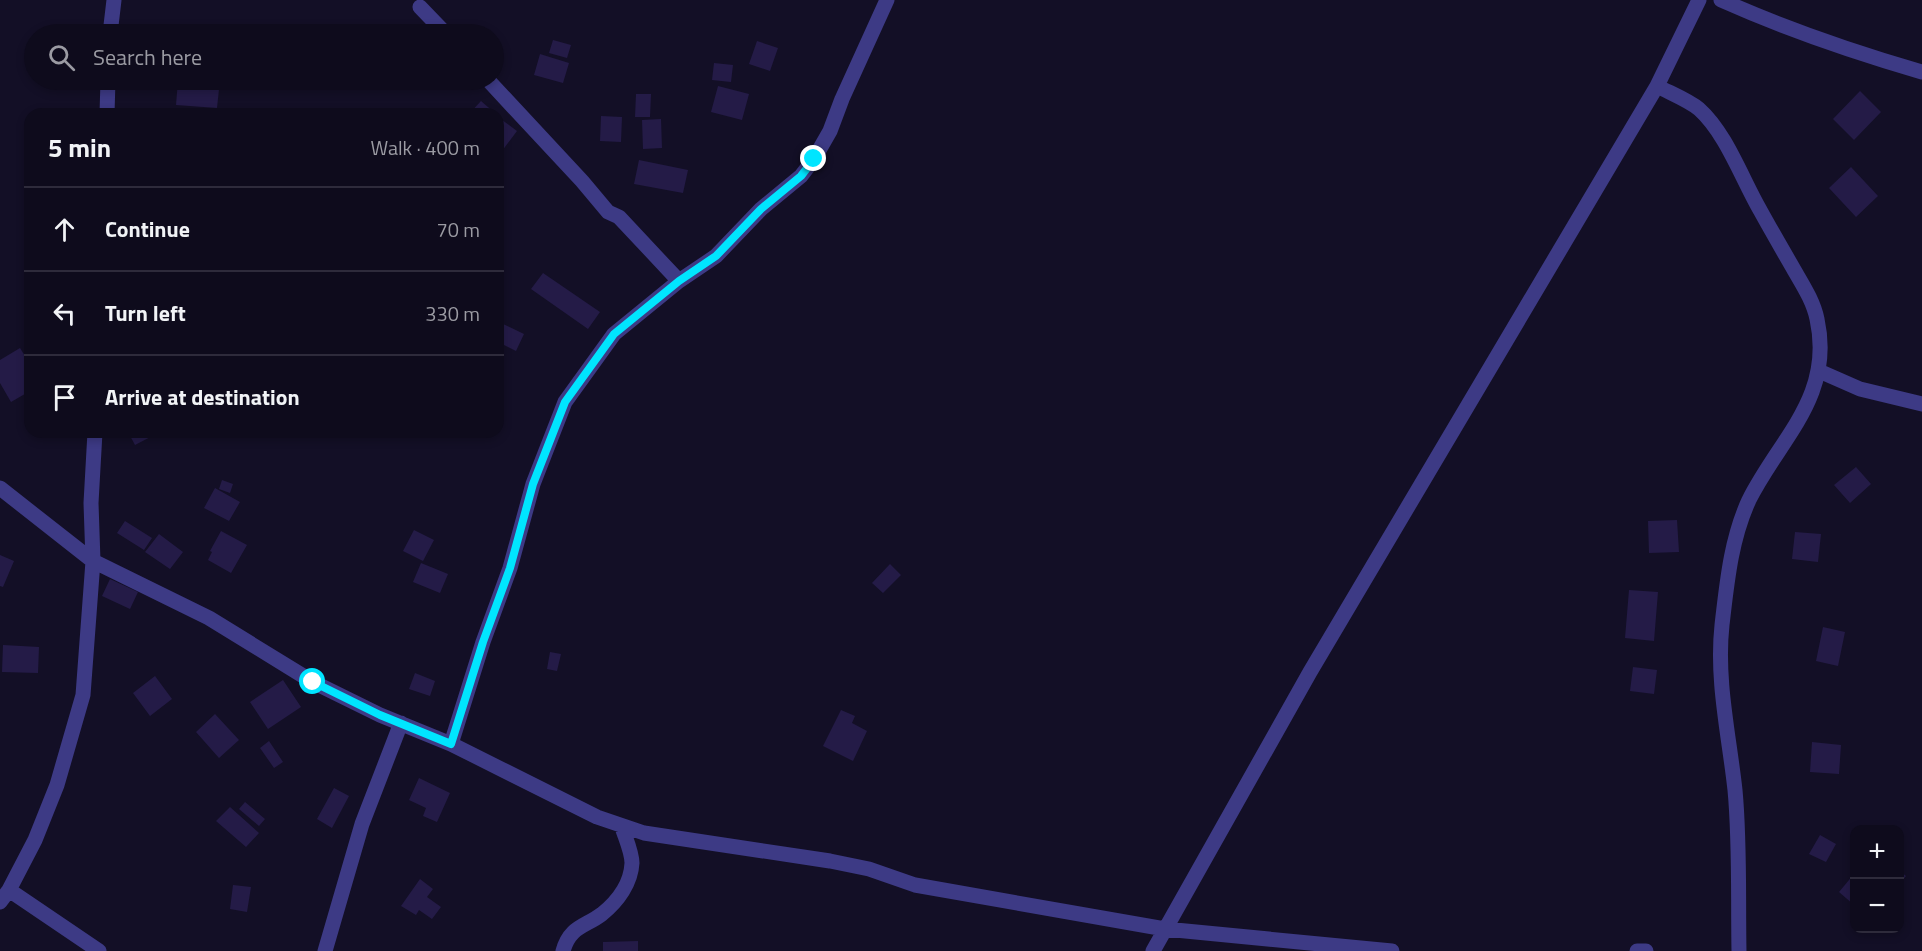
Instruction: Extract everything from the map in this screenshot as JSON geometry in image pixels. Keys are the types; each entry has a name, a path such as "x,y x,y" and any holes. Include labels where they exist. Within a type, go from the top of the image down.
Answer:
{"street":[{"path":"111,24 114,0"},
{"path":"451,744 483,642 510,568 533,484 565,402 614,334 679,281 716,256 761,209 801,176 830,131 887,0"},
{"path":"1153,951 1310,672 1657,86 1699,0"},
{"path":"1721,0 1803,34 1922,72"},
{"path":"420,7 436,24"},
{"path":"1657,86 1698,109 1719,134 1754,201 1809,295 1817,319 1820,347 1820,371 1812,394 1750,500 1738,530 1728,569 1720,644 1723,706 1735,792 1739,951"},
{"path":"106,108 107,90"},
{"path":"497,90 608,212 619,217 679,281"},
{"path":"1820,371 1860,389 1922,404"},
{"path":"95,438 92,503 93,561 83,695 57,785 35,840 4,896 99,951"},
{"path":"0,488 93,561 209,618 313,682 451,744 597,817 622,827 644,833 869,868 915,885 1165,928 1392,951"},
{"path":"325,951 362,824 401,723"},
{"path":"563,951 572,932 601,914 627,885 632,861 622,827"},
{"path":"1637,951 1646,951"}],"building":[{"path":"553,40 571,45 567,58 549,53"},
{"path":"757,41 778,48 770,71 749,64"},
{"path":"540,54 569,63 563,83 534,75"},
{"path":"714,63 733,65 731,82 712,80"},
{"path":"718,86 749,94 742,120 711,112"},
{"path":"177,90 219,90 217,108 176,105"},
{"path":"1860,91 1881,112 1854,140 1833,119"},
{"path":"636,94 651,94 650,117 635,117"},
{"path":"481,101 489,108 475,108"},
{"path":"601,116 622,117 621,142 600,141"},
{"path":"661,119 662,148 643,149 642,120"},
{"path":"504,121 517,131 504,148"},
{"path":"639,160 688,170 683,193 634,184"},
{"path":"1851,167 1878,196 1856,217 1829,188"},
{"path":"543,273 600,312 588,329 531,289"},
{"path":"504,324 524,334 516,351 504,345"},
{"path":"20,348 24,354 24,394 11,402 0,383 0,360"},
{"path":"131,438 148,438 135,445"},
{"path":"1856,467 1871,484 1850,503 1834,485"},
{"path":"222,480 233,484 230,493 219,489"},
{"path":"215,488 240,502 229,521 204,508"},
{"path":"1677,520 1679,552 1649,553 1648,521"},
{"path":"125,521 152,538 144,550 117,533"},
{"path":"414,530 434,540 423,561 403,551"},
{"path":"221,531 247,545 231,573 208,560 212,552 210,551"},
{"path":"1795,532 1821,534 1818,562 1792,559"},
{"path":"159,534 183,552 170,569 145,552"},
{"path":"0,555 14,561 3,587 0,586"},
{"path":"421,563 448,574 440,593 413,582"},
{"path":"890,564 901,575 883,593 872,583"},
{"path":"110,579 138,592 130,609 102,596"},
{"path":"1629,590 1658,592 1654,641 1625,638"},
{"path":"1823,627 1845,632 1838,666 1816,661"},
{"path":"3,645 39,647 38,673 2,672"},
{"path":"550,652 561,654 557,671 547,669"},
{"path":"1633,667 1657,670 1654,694 1630,691"},
{"path":"415,673 435,681 430,696 409,689"},
{"path":"155,676 172,699 150,716 133,693"},
{"path":"283,680 301,707 268,729 250,702"},
{"path":"841,710 855,716 852,723 867,731 853,761 823,746"},
{"path":"215,714 239,740 219,758 196,732"},
{"path":"269,741 283,762 274,768 260,748"},
{"path":"1812,742 1841,745 1839,774 1810,772"},
{"path":"419,778 450,793 437,822 423,816 426,808 409,800"},
{"path":"334,788 349,796 332,828 317,819"},
{"path":"245,802 265,819 259,826 239,809"},
{"path":"230,807 259,833 246,847 216,821"},
{"path":"1820,835 1836,844 1826,862 1809,854"},
{"path":"420,879 433,889 427,897 441,907 432,919 419,910 416,915 401,906"},
{"path":"1850,879 1850,902 1839,892"},
{"path":"233,885 251,887 247,912 230,909"},
{"path":"638,941 638,951 603,951 603,942"}],"route":[{"path":"313,682 380,715 451,744 483,642 510,568 533,484 565,402 614,334 641,310 716,256 761,209 801,176 814,159"}]}
